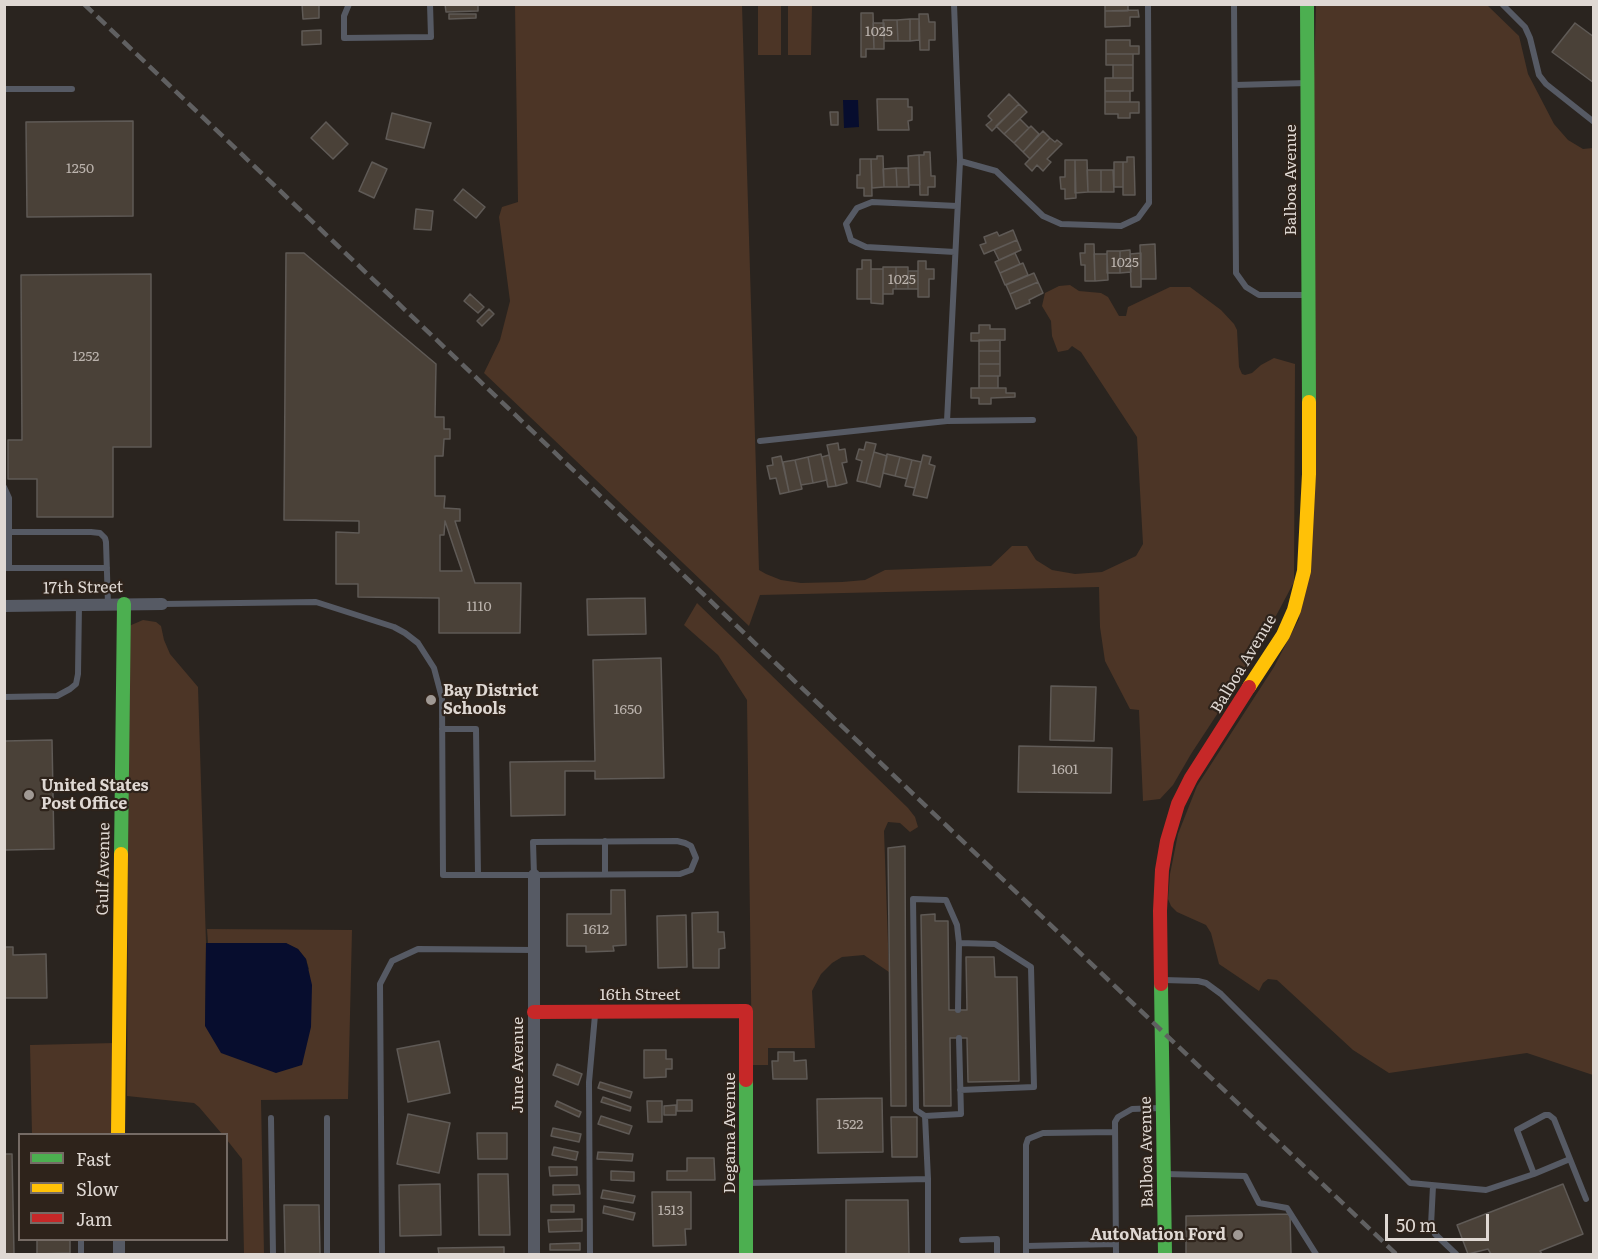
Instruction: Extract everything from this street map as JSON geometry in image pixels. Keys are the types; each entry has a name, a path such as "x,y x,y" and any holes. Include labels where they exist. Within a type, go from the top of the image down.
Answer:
{"street":[{"name":"Balboa Avenue","path":"1165,1254 1160,911 1162,870 1167,841 1178,804 1199,765 1279,642 1294,610 1302,579 1308,513 1307,4"},
{"name":"Gulf Avenue","path":"118,1133 124,604"},
{"name":"17th Street","path":"4,606 162,604"},
{"name":"June Avenue","path":"534,875 534,1254"},
{"name":"16th Street","path":"534,1012 746,1011"},
{"name":"Degama Avenue","path":"746,1011 746,1254"}],"lane":[{"path":"348,4 344,16 344,38 431,37 430,4"},
{"path":"947,421 960,161 954,4"},
{"path":"960,161 996,171 1043,216 1061,224 1121,226 1138,218 1149,203 1148,4"},
{"path":"1234,4 1236,273 1246,287 1259,295 1308,295"},
{"path":"1502,4 1525,27 1539,75 1546,84 1593,122"},
{"path":"1235,85 1307,83"},
{"path":"4,88 72,89"},
{"path":"955,252 866,247 851,240 846,224 857,208 872,202 957,206"},
{"path":"760,441 947,421 1033,420"},
{"path":"4,487 9,498 7,568 107,568"},
{"path":"9,532 100,533 106,542 108,604"},
{"path":"162,604 316,602 394,627 418,643 434,668 442,698 443,875 534,875 682,874 692,869 696,858 691,846 683,842 533,842 534,875"},
{"path":"4,697 57,696 76,684 79,605"},
{"path":"442,729 476,729 478,875"},
{"path":"605,841 605,874"},
{"path":"958,1010 957,925 946,900 914,899 916,1110 925,1116 961,1114 959,1038"},
{"path":"959,943 995,944 1031,967 1034,1087 960,1090"},
{"path":"382,1254 380,984 392,961 418,949 534,950"},
{"path":"1161,980 1198,981 1213,987 1406,1181 1413,1185 1486,1190 1570,1159"},
{"path":"590,1254 589,1082 595,1011"},
{"path":"1116,1254 1115,1122 1118,1117 1132,1109 1163,1108"},
{"path":"1534,1174 1517,1130 1549,1115 1554,1119 1586,1199"},
{"path":"925,1116 928,1254"},
{"path":"271,1118 273,1254"},
{"path":"327,1118 327,1254"},
{"path":"1026,1254 1026,1145 1028,1139 1043,1133 1114,1132"},
{"path":"1164,1174 1245,1176 1259,1203 1287,1208 1316,1254"},
{"path":"746,1183 928,1179"},
{"path":"1433,1186 1431,1225 1435,1234 1456,1254"},
{"path":"962,1240 997,1239 997,1254"},
{"path":"1026,1246 1116,1244"}],"shaded area":[{"path":"515,5 742,5 759,570 766,574 781,580 801,583 842,582 865,580 885,570 991,566 1012,546 1027,546 1036,560 1052,570 1075,574 1102,572 1136,556 1143,544 1137,437 1081,352 1072,346 1068,350 1058,352 1052,336 1051,321 1042,306 1045,293 1059,286 1070,285 1079,291 1101,293 1108,297 1119,316 1126,316 1128,307 1170,287 1190,287 1221,310 1234,324 1237,330 1239,367 1242,374 1252,373 1274,358 1295,364 1294,582 1252,661 1173,785 1160,799 1143,801 1139,710 1130,709 1105,661 1100,627 1099,587 760,595 749,626 484,373 500,340 510,301 499,217 502,207 518,202"},
{"path":"1316,5 1487,5 1519,36 1528,74 1554,124 1568,140 1583,149 1593,148 1593,1075 1527,1053 1389,1073 1353,1050 1277,980 1268,979 1259,991 1219,964 1211,933 1206,925 1177,912 1168,899 1170,874 1178,834 1197,786 1274,667 1299,619"},
{"path":"758,6 781,6 781,55 758,55"},
{"path":"788,6 812,6 811,55 788,55"},
{"path":"697,603 908,808 915,817 918,827 910,832 900,823 888,822 884,831 889,972 864,955 842,957 832,963 821,974 812,991 815,1048 768,1048 768,1065 752,1065 747,700 718,655 684,625"},
{"path":"143,620 156,622 161,626 170,654 198,687 206,943 205,1026 309,969 306,959 298,949 286,943 208,943 207,929 352,930 348,1099 261,1100 264,1254 244,1254 242,1159 228,1141 228,1133 221,1133 194,1103 127,1096 129,626"},
{"path":"115,1043 115,1133 32,1133 30,1045"}],"water":[{"path":"843,100 858,100 859,127 844,128"},
{"path":"206,943 286,943 298,949 306,959 312,985 311,1027 302,1065 276,1073 221,1053 205,1026"}],"building":[{"path":"302,4 319,4 319,18 303,19"},
{"path":"445,4 478,4 478,11 446,12"},
{"path":"1105,4 1128,4 1128,11 1105,11"},
{"path":"1138,10 1139,17 1130,17 1130,26 1105,27 1105,11"},
{"path":"861,13 873,13 874,49 866,49 866,57 861,57"},
{"path":"449,14 476,14 476,18 449,19"},
{"path":"919,14 928,14 929,22 935,22 935,40 929,40 929,50 920,50"},
{"path":"910,19 919,19 919,40 910,41"},
{"path":"910,19 910,41 898,41 897,20"},
{"path":"883,20 897,20 898,41 884,41"},
{"path":"873,23 884,23 884,49 874,49"},
{"path":"1575,23 1594,37 1594,83 1552,52"},
{"path":"321,30 321,44 302,45 302,31"},
{"path":"1106,40 1130,40 1130,46 1139,46 1139,54 1106,54"},
{"path":"1106,54 1133,54 1133,65 1106,65"},
{"path":"1113,65 1133,65 1133,78 1113,78"},
{"path":"1105,78 1133,78 1133,91 1105,91"},
{"path":"1105,91 1130,91 1130,102 1105,102"},
{"path":"1009,94 1019,104 992,131 986,125 992,120 988,116"},
{"path":"877,99 908,99 908,107 912,107 912,120 908,121 909,130 878,130"},
{"path":"1105,102 1139,102 1139,113 1130,113 1130,118 1118,118 1118,114 1105,114"},
{"path":"1019,104 1027,112 1004,134 996,126"},
{"path":"830,112 838,112 838,125 831,125"},
{"path":"392,113 431,123 424,148 386,139"},
{"path":"1020,119 1029,128 1014,143 1004,134"},
{"path":"133,121 133,216 27,217 26,122"},
{"path":"326,122 348,144 333,159 311,138"},
{"path":"1031,126 1039,134 1023,152 1014,143"},
{"path":"1043,131 1050,138 1030,159 1023,152"},
{"path":"1050,138 1062,144 1047,159 1051,162 1043,171 1037,165 1032,171 1025,164"},
{"path":"924,152 930,152 931,176 935,176 935,187 928,187 928,195 920,195 919,155 924,155"},
{"path":"919,155 920,185 909,185 908,156"},
{"path":"877,156 883,156 884,187 872,188 871,159 877,159"},
{"path":"1127,157 1134,157 1135,195 1123,195 1123,162 1127,162"},
{"path":"860,159 871,159 872,196 864,196 864,188 857,188"},
{"path":"1065,160 1075,160 1076,198 1065,199 1065,189 1061,189 1060,177 1065,177"},
{"path":"1075,160 1087,160 1088,192 1075,193"},
{"path":"372,162 387,169 374,198 359,191"},
{"path":"1114,162 1123,162 1123,187 1114,187"},
{"path":"896,168 908,168 909,187 897,187"},
{"path":"896,168 897,187 884,187 883,169"},
{"path":"1087,170 1101,170 1101,192 1088,192"},
{"path":"1101,170 1113,170 1114,192 1101,192"},
{"path":"463,189 485,207 476,218 454,200"},
{"path":"416,209 433,211 431,230 414,229"},
{"path":"1013,230 1017,240 984,254 980,245 986,243 984,237 997,232 999,236"},
{"path":"1017,240 1021,250 999,260 994,250"},
{"path":"1085,244 1094,244 1095,281 1085,281 1085,265 1081,265 1080,253 1085,253"},
{"path":"1155,244 1156,279 1141,279 1140,245"},
{"path":"1130,250 1131,272 1120,273 1120,251"},
{"path":"1107,251 1120,251 1120,273 1107,273"},
{"path":"286,253 304,253 436,364 435,417 444,417 444,429 450,429 450,439 444,439 443,456 435,456 435,496 445,496 444,508 460,509 460,521 455,521 475,583 521,583 520,633 439,633 439,598 358,597 358,584 336,584 336,532 359,533 359,521 284,520","holes":["445,521 462,571 440,571 440,535 444,535"]},
{"path":"1015,253 1020,264 1000,273 995,262"},
{"path":"1141,253 1141,287 1131,287 1130,254"},
{"path":"1094,254 1107,254 1108,280 1095,281"},
{"path":"862,260 871,260 871,299 857,299 857,269 862,269"},
{"path":"918,261 926,261 926,269 934,269 934,279 929,279 929,297 918,297"},
{"path":"1023,263 1028,275 1005,285 1000,273"},
{"path":"883,267 896,267 896,289 893,289 893,294 883,294"},
{"path":"896,267 908,267 908,289 896,289"},
{"path":"871,269 883,269 883,304 871,303"},
{"path":"908,271 918,271 918,289 908,289"},
{"path":"1034,273 1038,282 1010,294 1006,285"},
{"path":"151,274 151,447 113,447 113,517 37,517 37,479 8,479 8,440 22,440 21,275"},
{"path":"1038,282 1043,293 1029,300 1030,303 1016,309 1010,294"},
{"path":"470,294 484,307 478,313 464,301"},
{"path":"489,309 494,314 482,326 477,321"},
{"path":"979,325 990,325 990,329 1005,329 1005,340 971,341 971,333 979,333"},
{"path":"979,340 1000,340 1000,351 979,351"},
{"path":"979,351 1000,351 1000,364 979,364"},
{"path":"979,364 1000,364 1000,376 979,376"},
{"path":"979,376 998,376 998,388 979,388"},
{"path":"971,388 1006,388 1006,393 1015,393 1015,397 991,398 991,404 979,404 979,398 971,398"},
{"path":"866,442 876,444 866,483 857,481 862,461 856,459 859,449 864,450"},
{"path":"838,443 839,450 845,449 847,462 842,463 847,483 836,486 827,445"},
{"path":"874,452 887,456 880,487 866,483"},
{"path":"821,454 827,480 813,483 808,457"},
{"path":"887,454 900,457 895,476 883,473"},
{"path":"829,455 836,486 828,487 822,457"},
{"path":"923,455 931,457 929,464 935,466 927,498 913,495"},
{"path":"781,456 789,492 780,494 776,478 770,479 767,466 773,465 772,458"},
{"path":"808,457 813,483 801,485 795,460"},
{"path":"900,457 912,460 907,479 895,476"},
{"path":"795,460 802,489 789,492 783,462"},
{"path":"912,460 921,462 915,488 905,486"},
{"path":"645,598 646,634 588,635 587,599"},
{"path":"661,658 664,778 595,779 595,771 565,771 565,815 511,816 510,762 595,761 593,660"},
{"path":"1051,686 1096,687 1094,741 1050,740"},
{"name":"United States Post Office","path":"52,740 54,849 5,850 4,862 4,741"},
{"path":"1019,746 1112,748 1111,793 1018,792"},
{"path":"905,846 906,1106 891,1106 888,848"},
{"path":"611,890 625,890 626,945 613,946 614,951 586,952 586,946 567,946 567,914 611,914"},
{"path":"718,912 718,932 724,932 725,948 719,949 719,968 693,968 692,913"},
{"path":"935,914 935,921 948,921 949,1010 967,1010 966,957 994,957 995,977 1017,977 1019,1081 968,1082 967,1038 950,1038 951,1106 924,1106 921,915"},
{"path":"686,915 687,967 658,968 657,916"},
{"path":"4,947 13,947 13,955 46,954 47,998 4,998"},
{"path":"439,1041 450,1093 408,1102 397,1049"},
{"path":"644,1050 666,1050 666,1059 672,1059 672,1069 666,1069 666,1077 644,1078"},
{"path":"778,1052 794,1052 794,1061 806,1060 807,1079 773,1079 772,1061 778,1061"},
{"path":"557,1064 582,1074 578,1085 553,1075"},
{"path":"600,1082 632,1092 630,1098 598,1088"},
{"path":"603,1097 631,1107 630,1111 601,1102"},
{"path":"882,1098 883,1152 818,1153 817,1099"},
{"path":"677,1100 692,1100 692,1111 677,1111"},
{"path":"557,1101 581,1112 579,1117 555,1106"},
{"path":"647,1101 662,1101 662,1122 648,1122"},
{"path":"676,1105 676,1115 664,1115 664,1106"},
{"path":"408,1114 450,1123 439,1173 397,1164"},
{"path":"601,1116 632,1126 629,1134 598,1124"},
{"path":"891,1117 917,1117 917,1157 892,1157"},
{"path":"553,1128 581,1134 579,1142 551,1136"},
{"path":"477,1133 507,1133 507,1159 478,1159"},
{"path":"554,1147 578,1152 576,1160 552,1155"},
{"path":"598,1152 633,1154 632,1161 597,1159"},
{"path":"4,1154 12,1154 14,1254 4,1254"},
{"path":"687,1158 714,1158 715,1180 667,1180 667,1171 687,1171"},
{"path":"549,1167 577,1167 577,1175 550,1176"},
{"path":"611,1171 634,1172 634,1181 611,1180"},
{"path":"478,1174 508,1174 510,1235 479,1235"},
{"path":"440,1184 441,1235 400,1236 399,1185"},
{"path":"1563,1184 1583,1234 1540,1251 1542,1254 1491,1254 1488,1249 1468,1254 1457,1225"},
{"path":"553,1185 579,1185 580,1194 553,1195"},
{"path":"603,1190 635,1196 633,1203 601,1198"},
{"path":"652,1192 691,1192 691,1229 685,1229 686,1245 653,1246"},
{"path":"846,1200 908,1200 909,1254 846,1254"},
{"path":"284,1205 319,1205 320,1254 285,1254"},
{"path":"551,1205 574,1205 574,1212 551,1212"},
{"path":"604,1206 635,1213 633,1220 603,1213"},
{"name":"AutoNation Ford","path":"1290,1214 1291,1254 1186,1254 1186,1216"},
{"path":"582,1219 582,1231 549,1232 548,1220"},
{"path":"37,1241 70,1241 70,1253 37,1254"},
{"path":"580,1243 580,1250 550,1250 550,1244"},
{"path":"504,1247 504,1254 439,1254 438,1248"}],"railway":[{"path":"84,4 1396,1254"}],"traffic: fast":[{"path":"1307,4 1309,402"},
{"path":"121,854 124,604"},
{"path":"1161,984 1165,1254"},
{"path":"746,1080 746,1254"}],"traffic: slow":[{"path":"1249,687 1283,635 1294,610 1304,571 1309,474 1309,402"},
{"path":"118,1133 121,854"}],"traffic: jam":[{"path":"1161,984 1160,911 1162,870 1167,841 1178,804 1191,778 1249,687"},
{"path":"534,1012 746,1011 746,1080"}],"place":[{"name":"Bay District Schools","path":"431,700"},
{"name":"United States Post Office","path":"29,795"},
{"name":"AutoNation Ford","path":"1238,1235"}]}
